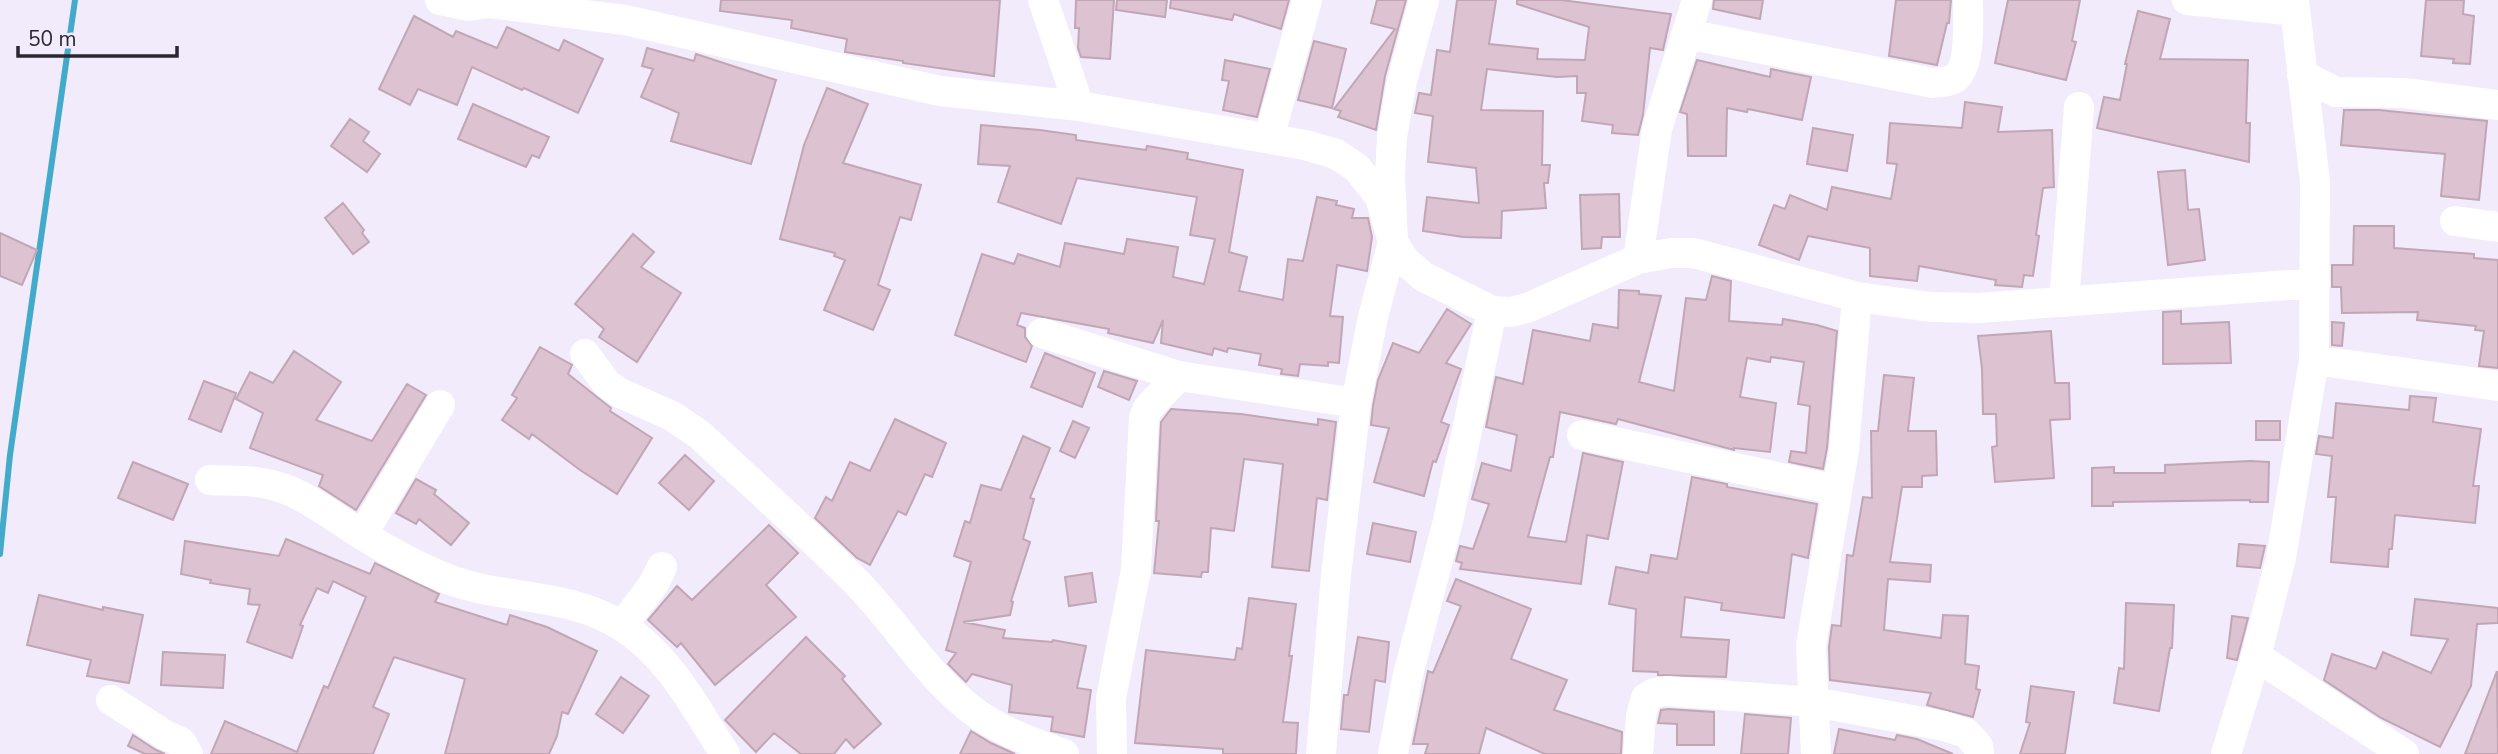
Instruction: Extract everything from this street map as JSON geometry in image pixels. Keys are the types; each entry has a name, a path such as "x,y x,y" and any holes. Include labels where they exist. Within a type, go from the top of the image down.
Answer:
{"street":[{"path":"440,0 490,3 625,20 927,88 1079,106 1305,145 1336,155 1357,168 1380,197 1393,242 1405,261 1424,277 1492,311 1510,312 1527,308 1638,259 1671,253 1694,253 1745,265 1826,291 1931,307 1979,308 2315,283"},
{"path":"1043,0 1079,106"},
{"path":"1269,138 1307,0"},
{"path":"1321,754 1336,575 1356,403 1373,317 1393,242 1391,137 1402,81 1424,0"},
{"path":"1638,259 1657,129 1697,0"},
{"path":"1687,34 1933,83 1954,80 1963,70 1969,0"},
{"path":"2187,0 2294,6 2315,182 2314,360 2281,558 2256,656 2226,754"},
{"path":"2302,75 2336,92 2404,93 2498,105"},
{"path":"2064,302 2079,107"},
{"path":"2455,221 2498,228"},
{"path":"1816,754 1811,646 1844,450 1857,297"},
{"path":"1393,754 1407,679 1448,521 1492,311"},
{"path":"1042,333 1179,376 1356,403"},
{"path":"585,354 607,384 620,393 672,416 700,435 856,582 941,680 968,706 990,722 1020,737 1064,754"},
{"path":"2314,360 2498,386"},
{"path":"1112,754 1111,698 1114,674 1136,570 1144,418 1148,408 1179,376"},
{"path":"362,535 440,405"},
{"path":"1582,435 1837,490"},
{"path":"210,480 264,483 305,497 362,535 445,578 467,585 583,608 622,626 645,643 672,671 725,754"},
{"path":"622,626 653,585 662,566"},
{"path":"2256,656 2404,754"},
{"path":"1638,754 1646,698 1654,693 1667,691 1814,702 1944,726 1966,733 1978,746 1979,754"},
{"path":"111,700 181,742 188,754"}],"building":[{"path":"721,0 1000,0 994,76 845,52 847,39 791,28 792,20 720,11"},
{"path":"1076,0 1114,0 1110,59 1081,57 1078,48 1079,28 1075,28"},
{"path":"1117,0 1167,0 1165,17 1116,10"},
{"path":"1171,0 1289,0 1281,29 1234,14 1232,20 1170,8"},
{"path":"1377,0 1406,0 1385,76 1376,130 1338,117 1341,111 1334,109 1395,29 1371,23"},
{"path":"1457,0 1496,0 1489,44 1538,49 1537,59 1585,60 1589,27 1517,4 1517,0 1561,0 1671,14 1663,50 1650,48 1643,115 1638,135 1612,133 1613,125 1582,121 1586,93 1577,93 1577,76 1557,77 1487,69 1481,110 1543,111 1542,165 1550,165 1548,183 1544,183 1546,208 1502,211 1501,238 1463,237 1423,231 1427,197 1479,203 1476,168 1428,162 1433,116 1415,113 1419,93 1431,95 1437,50 1450,52"},
{"path":"1714,0 1763,0 1760,19 1713,9"},
{"path":"1896,0 1951,0 1949,23 1937,65 1889,56"},
{"path":"2008,0 2080,0 2072,41 2076,42 2066,80 1995,63"},
{"path":"2426,0 2464,0 2463,14 2474,16 2470,64 2453,63 2454,59 2421,56"},
{"path":"2138,11 2170,19 2160,59 2248,60 2246,123 2250,123 2249,162 2097,128 2104,97 2120,100 2125,64"},
{"path":"414,16 453,37 456,31 497,48 507,27 559,51 564,40 603,59 578,113 472,67 457,105 418,89 410,105 379,89"},
{"path":"1314,41 1346,49 1332,108 1298,100"},
{"path":"647,48 694,61 696,54 776,80 751,164 671,141 679,113 641,97 653,69 642,66"},
{"path":"1225,60 1270,69 1257,117 1223,110 1229,81 1222,80"},
{"path":"1697,60 1770,77 1771,69 1811,77 1802,120 1748,109 1747,112 1727,108 1726,156 1688,156 1687,114 1680,112"},
{"path":"827,88 868,104 843,163 921,185 911,220 900,217 878,285 890,290 873,330 824,310 845,260 834,256 835,253 780,239 804,145"},
{"path":"1965,102 2002,107 1998,132 2052,130 2054,187 2043,188 2033,276 2024,275 2022,287 1995,285 1996,280 1919,266 1917,281 1870,276 1870,248 1808,236 1799,260 1759,245 1774,205 1785,209 1790,195 1827,210 1832,187 1891,199 1897,164 1887,163 1890,123 1962,128"},
{"path":"473,104 549,137 539,158 532,155 526,167 458,139"},
{"path":"2344,110 2379,110 2487,121 2479,200 2441,196 2445,154 2341,145"},
{"path":"350,119 369,132 363,141 380,154 367,172 331,146"},
{"path":"981,125 1040,130 1076,135 1076,140 1146,150 1147,146 1188,153 1187,159 1243,170 1229,252 1247,257 1239,291 1283,300 1288,259 1303,261 1317,197 1337,201 1336,205 1354,209 1352,218 1368,218 1372,237 1367,271 1337,265 1330,316 1343,317 1339,363 1328,362 1328,366 1300,364 1298,376 1281,374 1282,369 1259,365 1261,354 1228,348 1227,352 1214,348 1212,355 1161,343 1163,320 1153,343 1108,333 1109,329 1021,313 1017,325 1025,328 1025,337 1032,346 1026,362 955,335 982,254 1014,264 1018,254 1060,267 1065,243 1124,254 1127,239 1178,247 1173,277 1204,284 1215,239 1190,235 1197,197 1077,178 1061,224 998,202 1010,166 978,164"},
{"path":"1813,128 1853,135 1847,171 1807,164"},
{"path":"2185,170 2188,210 2199,209 2205,260 2168,265 2158,172"},
{"path":"1619,194 1620,237 1602,237 1601,248 1582,249 1580,195"},
{"path":"343,203 364,230 362,233 369,242 353,254 325,218"},
{"path":"2354,226 2394,226 2394,248 2474,254 2474,258 2498,260 2498,368 2479,366 2484,331 2475,330 2476,326 2417,320 2418,312 2342,313 2341,287 2332,287 2332,265 2353,265"},
{"path":"0,233 37,250 22,285 0,276"},
{"path":"633,234 654,252 641,267 681,293 637,362 599,337 604,329 575,304"},
{"path":"1712,276 1731,281 1729,321 1782,325 1783,319 1837,331 1823,469 1789,462 1791,451 1806,453 1810,406 1798,404 1804,362 1771,357 1770,362 1747,358 1740,397 1776,403 1770,452 1734,450 1618,419 1616,424 1560,412 1553,457 1550,457 1528,537 1566,542 1583,453 1623,462 1608,539 1587,535 1581,584 1460,569 1462,563 1456,561 1460,546 1473,549 1489,504 1472,499 1482,463 1511,471 1517,435 1486,427 1496,377 1523,384 1533,330 1590,341 1593,324 1618,328 1619,290 1661,296 1639,382 1674,391 1686,298 1706,300"},
{"path":"1447,309 1471,324 1446,363 1461,369 1441,422 1449,425 1436,462 1433,461 1424,496 1374,482 1389,428 1371,425 1373,406 1378,380 1393,343 1419,353"},
{"path":"2181,311 2181,324 2229,322 2231,363 2163,364 2163,312"},
{"path":"2332,322 2344,323 2342,346 2332,345"},
{"path":"2051,331 2055,383 2069,383 2070,419 2050,420 2054,478 1995,482 1992,447 1997,446 1996,414 1983,414 1978,336"},
{"path":"540,347 572,365 568,374 611,408 610,411 652,438 617,494 532,434 529,439 502,420 517,398 512,395"},
{"path":"294,351 341,382 316,420 372,441 407,384 426,395 356,510 319,486 323,475 250,448 263,413 236,399 250,372 273,383"},
{"path":"1045,353 1095,373 1082,407 1031,387"},
{"path":"1104,371 1137,381 1129,400 1098,387"},
{"path":"1884,375 1914,378 1908,431 1936,431 1937,475 1922,476 1922,487 1902,487 1890,562 1931,565 1930,582 1888,579 1884,630 1941,638 1943,615 1968,616 1965,664 1979,666 1976,689 1980,690 1973,717 1927,705 1931,693 1830,680 1829,647 1832,625 1841,626 1847,555 1853,556 1863,497 1872,498 1871,431 1878,431"},
{"path":"204,381 236,393 221,432 189,419"},
{"path":"2410,396 2436,398 2433,422 2481,429 2473,486 2479,486 2475,523 2395,515 2388,567 2331,562 2336,497 2328,497 2332,456 2316,454 2319,436 2333,438 2336,403 2409,410"},
{"path":"1171,409 1241,414 1318,425 1318,419 1336,422 1327,500 1317,498 1309,571 1272,567 1283,464 1244,459 1234,531 1211,528 1208,572 1202,572 1201,577 1154,573 1159,521 1156,521 1161,422"},
{"path":"895,419 946,443 932,477 925,474 906,515 898,511 870,565 857,558 815,518 826,497 832,501 850,462 870,471"},
{"path":"1073,421 1089,428 1075,458 1060,451"},
{"path":"2256,421 2280,421 2280,440 2256,440"},
{"path":"1023,436 1050,448 1030,498 1034,499 1023,539 1030,542 1011,601 1010,615 963,622 1005,630 1003,638 1053,640 1086,646 1077,688 1091,690 1084,737 1051,731 1053,717 1009,712 1012,685 972,674 966,682 948,664 956,653 946,650 971,562 954,556 965,521 970,523 981,485 1001,490"},
{"path":"685,455 714,481 689,510 659,483"},
{"path":"133,462 188,484 173,520 118,498"},
{"path":"2269,462 2268,502 2113,502 2113,506 2092,506 2092,468 2114,467 2114,473 2165,473 2165,465"},
{"path":"1692,477 1727,484 1727,487 1817,504 1808,558 1792,554 1784,618 1721,610 1722,603 1685,597 1681,637 1729,640 1726,677 1658,675 1658,672 1633,671 1636,609 1609,604 1616,567 1648,573 1651,555 1677,559"},
{"path":"416,479 436,490 434,494 469,523 451,545 419,519 416,524 396,513"},
{"path":"1373,523 1416,532 1410,562 1367,554"},
{"path":"769,525 798,553 766,585 796,617 715,685 681,643 677,647 648,620 677,586 692,600"},
{"path":"286,539 370,574 375,563 439,594 435,602 507,625 510,615 547,627 597,651 568,714 562,712 557,736 549,754 445,754 465,679 394,657 373,707 389,714 373,754 211,754 225,721 297,752 324,686 328,688 366,597 333,581 328,593 317,588 300,625 303,626 292,658 247,642 260,605 248,604 250,589 210,583 211,580 181,574 185,541 279,556"},
{"path":"2239,544 2265,546 2260,568 2237,566"},
{"path":"1092,573 1096,602 1069,606 1065,577"},
{"path":"1456,579 1531,609 1511,659 1567,680 1554,710 1622,732 1621,754 1545,754 1486,728 1479,754 1425,754 1428,744 1413,744 1428,671 1433,673 1461,606 1447,601"},
{"path":"39,595 103,610 103,607 143,615 129,683 87,676 91,660 27,645"},
{"path":"1249,598 1296,604 1283,722 1298,723 1296,754 1223,754 1223,749 1135,743 1146,650 1235,660 1237,648 1242,649"},
{"path":"2415,599 2498,608 2498,623 2477,624 2471,686 2440,747 2381,718 2324,680 2332,654 2376,669 2383,652 2431,673 2448,639 2411,635"},
{"path":"2126,603 2174,605 2172,648 2159,711 2114,703 2119,668 2124,669"},
{"path":"2232,616 2248,618 2237,660 2227,658"},
{"path":"806,637 845,676 842,679 881,724 854,748 846,739 834,754 801,754 774,733 756,752 725,720"},
{"path":"1358,637 1389,642 1385,682 1375,680 1369,732 1341,729 1344,695 1348,695"},
{"path":"163,652 225,655 223,688 161,685"},
{"path":"2497,671 2498,754 2465,754"},
{"path":"621,677 649,696 623,733 596,714"},
{"path":"2031,686 2074,692 2065,754 2020,754 2030,723 2026,722"},
{"path":"1661,710 1714,712 1714,745 1677,745 1677,724 1658,723"},
{"path":"1745,714 1791,718 1788,754 1741,754"},
{"path":"1839,729 1895,740 1897,735 1917,739 1953,754 1834,754"},
{"path":"971,731 991,743 1015,754 960,754"},
{"path":"133,735 165,754 145,754 128,746"}],"waterway":[{"path":"0,554 10,455 75,0"}]}
